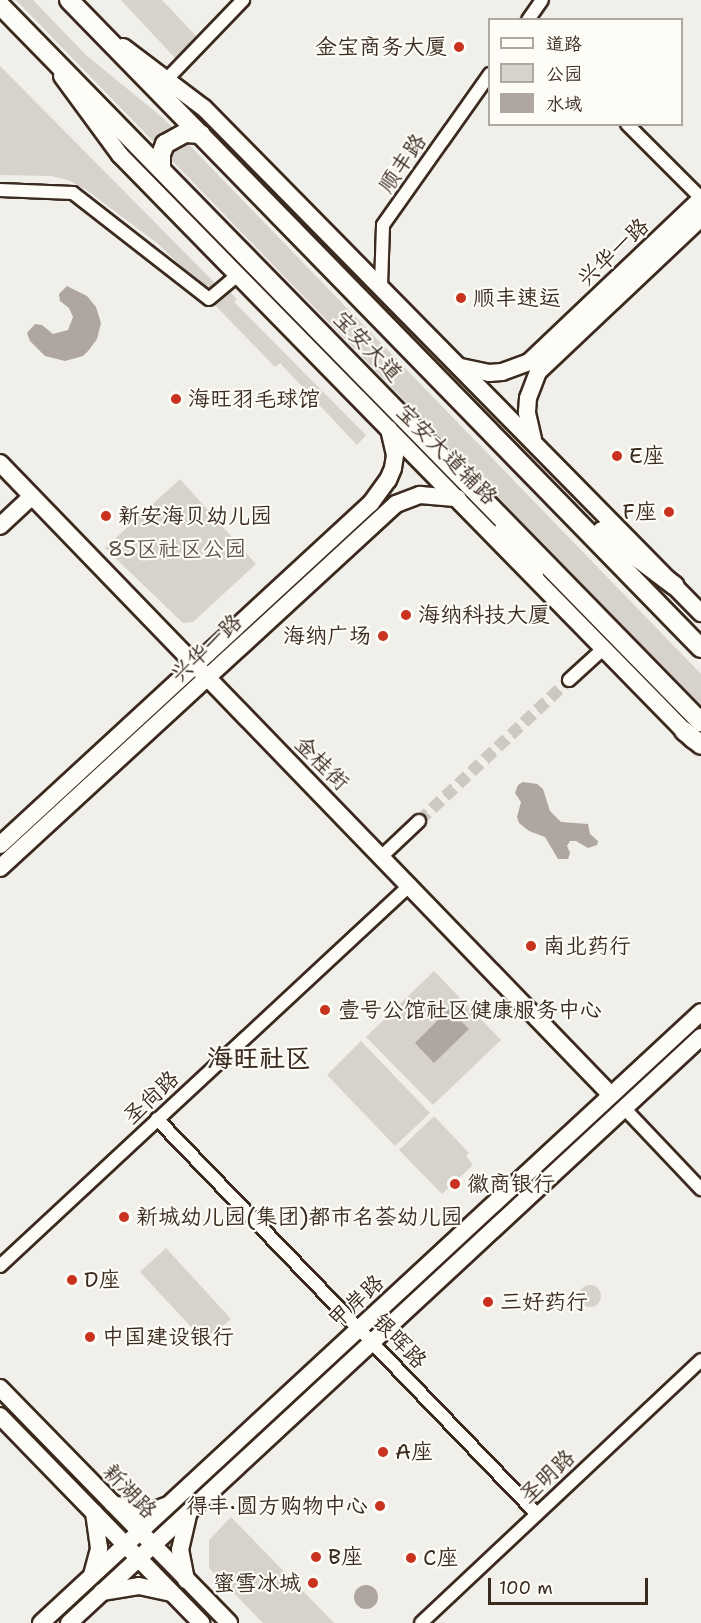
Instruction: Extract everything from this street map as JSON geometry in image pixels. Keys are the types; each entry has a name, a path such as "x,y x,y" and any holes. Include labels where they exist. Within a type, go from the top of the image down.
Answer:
{"main road":[{"name":"宝安大道","path":"69,0 701,648"},
{"name":"宝安大道","path":"4,11 161,169 463,490 701,722"},
{"path":"98,28 204,108 701,613"},
{"name":"宝安大道辅路","path":"46,54 107,140 389,428 463,490"},
{"path":"161,169 161,154 165,144 185,133 201,134"},
{"name":"兴华一路","path":"461,367 489,373 502,372 529,362 701,199"},
{"name":"兴华一路","path":"533,440 527,412 528,398 538,372 701,218"},
{"name":"兴华一路","path":"0,845 382,490 393,468 395,455 389,428"},
{"path":"517,457 619,545 675,586"},
{"name":"金桂街","path":"0,463 611,1095"},
{"path":"463,490 534,575 603,649 701,746"},
{"name":"兴华一路","path":"0,868 396,504 420,495 463,490"},
{"path":"0,526 32,497"},
{"name":"甲岸路","path":"41,1623 701,1012"},
{"name":"甲岸路","path":"69,1623 701,1036"},
{"path":"671,1040 678,1037 684,1039 687,1046 684,1052"},
{"name":"新湖路","path":"0,1388 229,1623"},
{"name":"新湖路","path":"0,1416 201,1623"},
{"path":"32,1449 40,1452 46,1449 49,1444 46,1436"},
{"path":"108,1501 120,1507 141,1512 152,1511 171,1502"},
{"path":"186,1581 180,1550 190,1510"},
{"path":"92,1576 99,1548 93,1511"},
{"path":"102,1592 139,1586 172,1593"}],"street":[{"path":"167,79 243,0"},
{"path":"529,18 540,1"},
{"name":"顺丰路","path":"381,286 383,225 488,75"},
{"path":"629,126 701,199"},
{"path":"0,190 73,193 209,299 238,275"},
{"path":"569,680 603,649"},
{"path":"382,856 419,821"},
{"name":"圣尚路","path":"0,1266 410,885"},
{"path":"624,1108 701,1189"},
{"name":"银晖路","path":"158,1119 537,1514"},
{"name":"圣明路","path":"421,1623 701,1360"}],"green space":[{"path":"16,0 33,0 86,55 163,118 701,674 701,706"},
{"path":"121,0 162,0 197,37 175,58"},
{"path":"0,66 218,286 210,294 157,243 85,189 68,180 51,176 0,175"},
{"path":"227,289 237,299 234,302 366,435 357,445 280,363 275,367 212,302"},
{"name":"85区社区公园","path":"180,479 256,564 193,622 183,623 105,548"},
{"path":"434,971 501,1040 433,1105 366,1037"},
{"path":"361,1041 430,1113 395,1146 327,1075"},
{"path":"434,1116 469,1153 466,1156 473,1165 442,1194 399,1150"},
{"path":"166,1248 231,1319 205,1342 140,1272"},
{"path":"590,1285 598,1288 601,1296 598,1304 590,1307 582,1304 579,1296 582,1288"},
{"path":"231,1517 334,1623 263,1623 209,1568 209,1540"}],"water":[{"path":"67,286 87,296 96,307 101,323 97,339 89,350 83,356 65,361 45,356 30,341 27,333 35,324 42,325 53,334 68,330 73,317 69,308 60,301 59,294"},
{"path":"523,782 537,784 543,789 550,811 561,822 588,824 590,834 598,841 597,845 588,848 576,841 570,841 567,846 570,853 568,859 558,859 545,837 529,831 519,823 517,817 521,802 515,793 518,785"},
{"path":"449,1009 469,1029 434,1063 415,1043"},
{"path":"366,1585 374,1589 378,1597 374,1605 366,1609 358,1605 354,1597 358,1589"}],"tunnel":[{"path":"419,821 569,680"}],"place":[{"name":"金宝商务大厦","path":"459,47"},
{"name":"顺丰速运","path":"461,298"},
{"name":"海旺羽毛球馆","path":"176,399"},
{"name":"E座","path":"617,456"},
{"name":"F座","path":"669,512"},
{"name":"新安海贝幼儿园","path":"106,516"},
{"name":"海纳科技大厦","path":"406,615"},
{"name":"海纳广场","path":"383,636"},
{"name":"南北药行","path":"531,946"},
{"name":"壹号公馆社区健康服务中心","path":"325,1010"},
{"name":"徽商银行","path":"455,1184"},
{"name":"新城幼儿园(集团)都市名荟幼儿园","path":"124,1217"},
{"name":"D座","path":"72,1280"},
{"name":"三好药行","path":"488,1302"},
{"name":"中国建设银行","path":"90,1337"},
{"name":"A座","path":"383,1452"},
{"name":"得丰·圆方购物中心","path":"380,1506"},
{"name":"B座","path":"316,1557"},
{"name":"C座","path":"411,1558"},
{"name":"蜜雪冰城","path":"313,1583"}],"district":[{"name":"海旺社区","path":"259,1058"}]}
